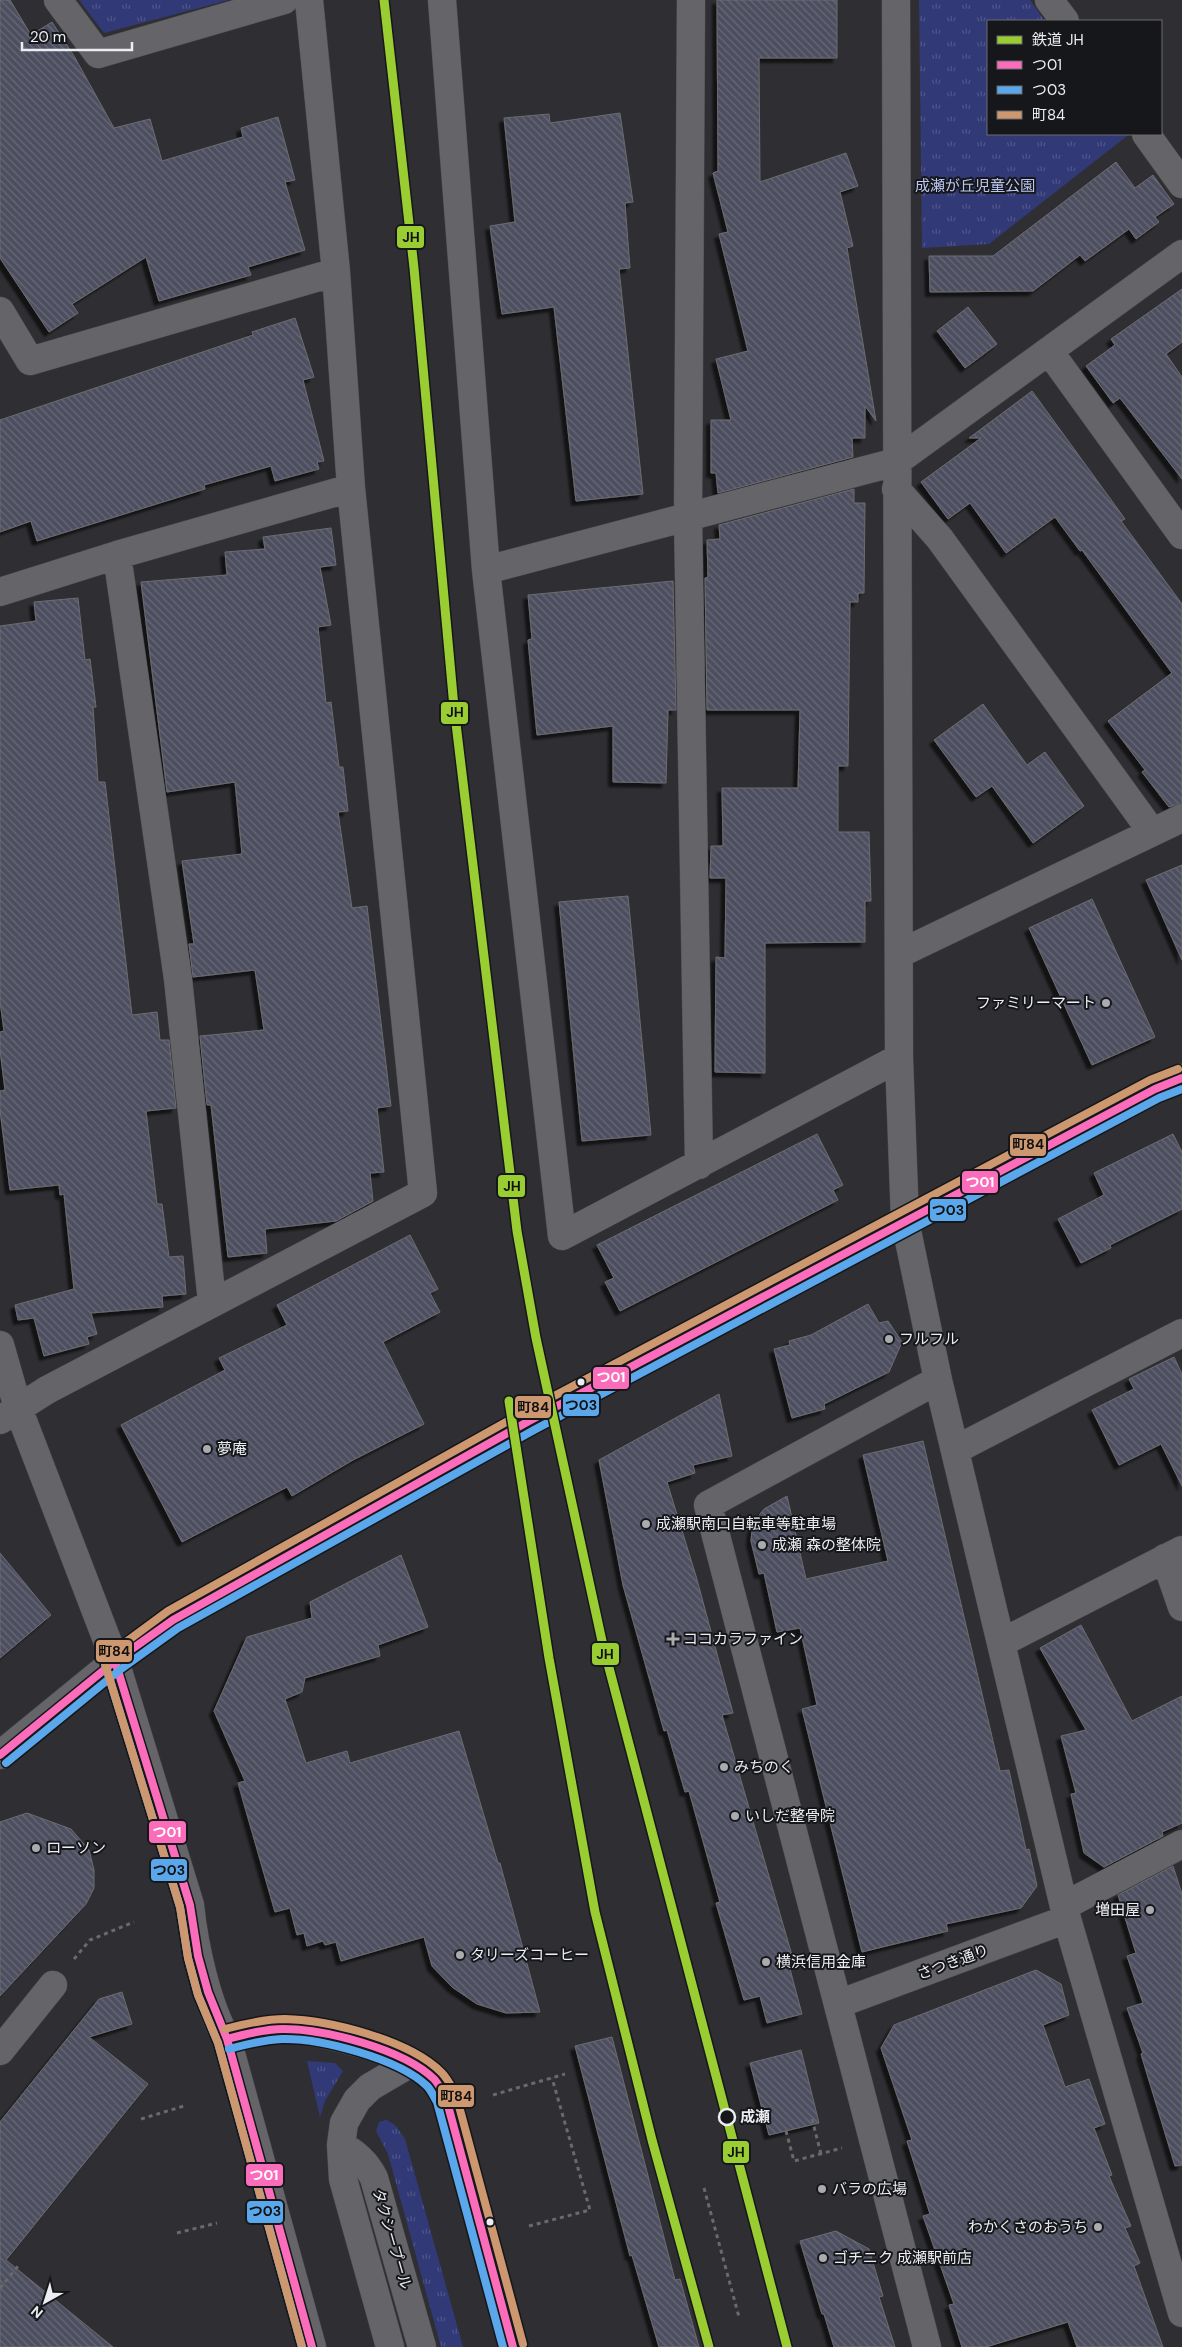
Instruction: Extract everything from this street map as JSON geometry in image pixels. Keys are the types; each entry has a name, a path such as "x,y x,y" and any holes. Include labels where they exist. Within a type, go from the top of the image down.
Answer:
{"street":[{"path":"58,0 98,54 284,0"},
{"path":"9,1414 47,1390 423,1193 351,488 336,272 309,0"},
{"path":"442,0 486,570 562,1236 899,1058"},
{"path":"691,0 688,517 699,1164"},
{"path":"896,0 898,954 899,1058 905,1221 938,1380 1066,1913 1182,2313"},
{"path":"1049,0 1064,20"},
{"path":"1147,135 1182,184"},
{"path":"486,570 896,462 1182,254"},
{"path":"0,311 30,361 336,272"},
{"path":"1049,351 1182,535"},
{"path":"0,592 117,554 351,488"},
{"path":"896,488 940,539 1152,832"},
{"path":"117,554 178,979 212,1302"},
{"path":"898,954 1182,818"},
{"path":"0,1755 115,1660 173,1620 520,1426 905,1221 1155,1090 1182,1078"},
{"path":"955,1450 1182,1333"},
{"path":"0,1345 9,1414 115,1660 190,1905 203,1921 230,2021 228,2039 312,2347"},
{"path":"927,2347 708,1505 938,1380"},
{"path":"1001,1643 1174,1554 1182,1607"},
{"name":"さつき通り","path":"838,2004 1066,1913 1182,1844"},
{"path":"0,2051 53,1985"},
{"path":"228,2039 259,2031 286,2029 336,2037 391,2054 412,2063 433,2078 446,2098 513,2347"},
{"path":"390,2347 343,2179 341,2145 344,2123 357,2100 370,2087 412,2063"},
{"name":"タクシープール","path":"341,2145 363,2160 374,2178 422,2347"}],"path":[{"path":"90,1940 134,1922"},
{"path":"493,2095 566,2074"},
{"path":"529,2226 590,2210 552,2078"},
{"path":"141,2119 184,2106"},
{"path":"812,2119 820,2154"},
{"path":"786,2131 794,2161 848,2147"},
{"path":"704,2188 739,2317"},
{"path":"177,2233 217,2223"},
{"path":"0,2288 19,2265"}],"green space":[{"path":"79,0 229,0 104,33"},
{"name":"成瀬が丘児童公園","path":"919,0 1030,0 1044,20 987,20 987,135 1127,136 989,244 922,248"},
{"path":"307,2061 335,2063 343,2071 325,2101 320,2117"},
{"path":"387,2120 396,2126 405,2139 463,2347 441,2347 388,2154 376,2131 379,2122"}],"building":[{"path":"0,0 10,0 31,35 52,22 74,56 114,128 150,119 162,161 243,137 241,128 278,117 295,180 285,182 305,250 248,267 251,275 159,301 146,257 72,304 78,313 49,332 0,258"},
{"path":"717,0 837,0 837,58 759,58 760,182 846,153 858,186 840,192 853,246 847,248 876,421 865,406 865,438 852,438 853,457 718,493 716,473 711,473 711,420 731,420 716,359 748,351 719,234 728,232 713,173 718,171"},
{"path":"620,113 633,202 625,203 630,268 619,269 643,494 576,501 554,307 502,314 490,226 515,222 504,118 549,114 550,123"},
{"path":"1116,162 1135,188 1153,175 1174,204 1155,217 1159,222 1136,239 1129,229 1085,261 1080,255 1033,291 930,292 929,256 993,256"},
{"path":"1182,289 1182,342 1166,354 1182,377 1182,479 1120,398 1113,403 1086,366 1115,345 1111,339"},
{"path":"968,307 997,344 965,368 937,331"},
{"path":"295,318 314,377 303,380 324,461 317,462 319,469 275,481 271,466 204,485 205,489 37,541 31,521 0,532 0,420 253,335 252,332"},
{"path":"1032,391 1125,519 1121,521 1182,604 1182,803 1169,807 1142,772 1145,770 1108,721 1172,673 1082,550 1080,551 1055,517 1006,553 970,503 948,519 921,482 981,438 969,438"},
{"path":"854,489 854,503 865,503 864,593 858,593 858,602 850,602 848,766 838,766 838,832 869,832 871,901 865,901 865,942 765,943 765,1073 715,1072 716,957 725,958 726,878 710,878 711,846 723,846 722,788 798,788 800,710 707,710 705,578 708,577 707,540 720,539 719,525"},
{"path":"331,528 336,565 320,567 331,625 318,627 326,703 331,702 339,767 343,767 348,811 338,812 352,908 367,906 391,1106 377,1108 384,1172 370,1173 373,1201 336,1221 265,1229 267,1253 228,1257 211,1105 207,1105 200,1036 264,1030 255,970 193,977 189,944 194,944 182,861 242,854 235,782 167,792 141,582 227,575 225,552 265,549 263,537"},
{"path":"673,581 676,710 668,710 666,783 613,782 613,726 537,735 528,640 532,639 528,595"},
{"path":"78,598 85,660 90,659 96,707 93,707 98,782 105,782 132,1015 157,1012 160,1040 169,1040 176,1108 146,1111 157,1204 162,1204 169,1257 183,1256 186,1294 162,1296 163,1307 91,1313 97,1334 87,1337 89,1344 44,1356 34,1318 18,1320 15,1305 74,1289 64,1194 60,1195 59,1185 10,1190 0,1110 0,1091 5,1090 0,1050 0,1032 4,1031 0,1001 0,626 36,621 34,602"},
{"path":"983,704 1027,765 1045,752 1084,806 1033,843 992,786 976,797 934,740"},
{"path":"1182,865 1182,960 1146,880"},
{"path":"628,896 651,1135 582,1141 559,902"},
{"path":"1092,899 1155,1037 1092,1065 1029,928"},
{"path":"817,1134 843,1185 833,1190 838,1200 620,1311 605,1282 614,1278 597,1245"},
{"path":"1173,1134 1182,1152 1182,1209 1110,1245 1111,1248 1081,1263 1058,1219 1104,1195 1094,1173"},
{"path":"410,1235 438,1289 430,1293 440,1312 383,1342 424,1424 353,1460 292,1496 287,1487 182,1542 121,1425 225,1370 219,1358 287,1325 277,1305"},
{"path":"868,1304 879,1323 888,1321 902,1342 889,1372 824,1404 825,1409 792,1418 774,1349 790,1345 789,1341 811,1335"},
{"path":"1174,1357 1182,1374 1182,1486 1161,1444 1119,1465 1092,1410 1134,1389 1129,1379"},
{"path":"719,1394 732,1456 693,1465 695,1473 667,1482 696,1576 733,1713 722,1715 794,1962 790,1969 802,2014 767,2023 760,1996 744,2000 716,1903 720,1902 689,1791 685,1792 667,1730 664,1731 623,1585 599,1460"},
{"path":"923,1441 1000,1771 1009,1770 1026,1850 1029,1849 1037,1886 1021,1908 946,1924 948,1931 862,1952 802,1709 817,1705 800,1628 777,1632 764,1573 759,1574 751,1541 752,1530 756,1519 764,1509 787,1496 806,1579 888,1561 863,1455"},
{"path":"0,1553 51,1615 0,1658"},
{"path":"401,1555 428,1627 378,1645 380,1656 305,1678 302,1692 285,1699 306,1763 347,1751 350,1763 459,1731 498,1863 500,1863 540,2012 506,2013 477,2004 452,1987 432,1966 424,1937 341,1961 336,1942 325,1945 323,1941 307,1946 304,1933 297,1935 290,1908 275,1912 238,1783 245,1781 214,1711 247,1637 312,1618 310,1602"},
{"path":"1081,1625 1132,1721 1182,1696 1182,1823 1162,1832 1163,1836 1104,1867 1084,1853 1071,1794 1076,1793 1061,1736 1086,1730 1040,1648"},
{"path":"27,1813 71,1829 89,1850 94,1870 94,1888 86,1904 0,1996 0,1822"},
{"path":"1173,1866 1182,1894 1182,2165 1175,2166 1141,2054 1143,2053 1127,2008 1143,2003 1127,1956 1136,1953 1118,1895"},
{"path":"1036,1970 1061,1984 1069,2015 1043,2025 1065,2087 1089,2079 1105,2124 1094,2128 1112,2175 1109,2176 1131,2226 1125,2228 1140,2263 1134,2266 1163,2347 1077,2347 1068,2322 986,2347 962,2347 949,2305 954,2304 923,2216 930,2214 907,2141 912,2140 881,2048 894,2025"},
{"path":"122,1992 132,2024 89,2037 148,2084 6,2260 113,2347 0,2347 0,2122 99,1999"},
{"path":"612,2037 675,2280 680,2279 699,2347 659,2347 632,2255 630,2256 575,2046"},
{"path":"801,2050 819,2123 769,2135 750,2063"},
{"path":"836,2231 869,2249 883,2296 879,2297 895,2347 834,2347 800,2241"}],"rail line":[{"name":"JH","path":"384,0 414,268 454,707 517,1231 536,1338 602,1641 787,2347"},
{"name":"JH","path":"509,1401 549,1658 595,1912 652,2140 709,2347"}],"transit line":[{"name":"町84","path":"302,2347 218,2043 198,1995 188,1958 180,1907 105,1664 107,1656 168,1611 524,1412 1150,1080 1178,1069"},
{"name":"つ01","path":"0,1755 115,1661 173,1620 529,1421 1155,1089 1182,1078"},
{"name":"つ03","path":"6,1763 121,1669 178,1628 534,1430 1159,1098 1182,1089"},
{"name":"つ01","path":"115,1661 190,1905 198,1956 208,1992 227,2039 312,2347"},
{"name":"つ03","path":"105,1664 180,1907 188,1958 198,1995 218,2043 302,2347"},
{"name":"町84","path":"225,2029 277,2019 324,2023 368,2034 390,2042 428,2061 442,2073 456,2095 523,2344"},
{"name":"つ01","path":"227,2039 276,2029 300,2030 341,2037 384,2050 420,2068 434,2079 446,2098 513,2347"},
{"name":"つ03","path":"229,2049 269,2040 282,2039 317,2042 338,2046 379,2059 398,2067 427,2086 437,2102 503,2347"}],"place":[{"name":"ファミリーマート","path":"1106,1003"},
{"name":"フルフル","path":"889,1339"},
{"name":"夢庵","path":"207,1449"},
{"name":"成瀬駅南口自転車等駐車場","path":"646,1524"},
{"name":"成瀬 森の整体院","path":"762,1545"},
{"name":"ココカラファイン","path":"673,1639"},
{"name":"みちのく","path":"724,1767"},
{"name":"いしだ整骨院","path":"735,1816"},
{"name":"ローソン","path":"36,1848"},
{"name":"増田屋","path":"1150,1910"},
{"name":"タリーズコーヒー","path":"460,1955"},
{"name":"横浜信用金庫","path":"766,1962"},
{"name":"成瀬","path":"727,2117"},
{"name":"バラの広場","path":"822,2189"},
{"name":"わかくさのおうち","path":"1098,2227"},
{"name":"ゴチニク 成瀬駅前店","path":"823,2258"}]}
